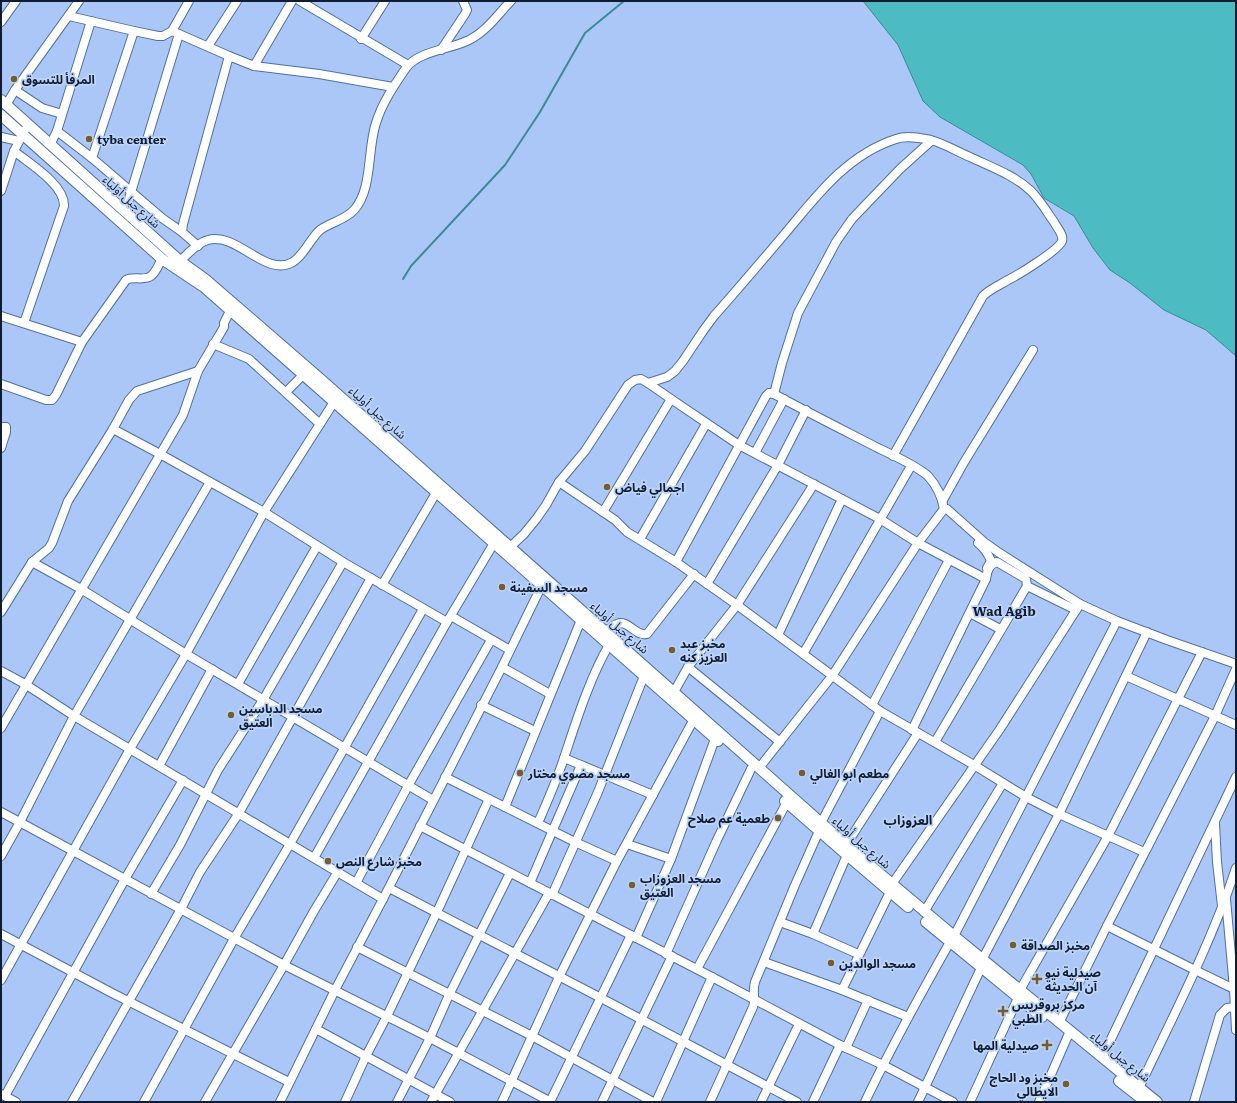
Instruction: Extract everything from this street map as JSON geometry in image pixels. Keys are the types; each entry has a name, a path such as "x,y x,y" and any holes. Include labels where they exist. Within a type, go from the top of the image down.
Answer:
{"main road":[{"name":"شارع جبل أولياء","path":"3,103 23,134 50,145 180,261 205,279 303,375 694,720 715,738 729,746"},
{"name":"شارع جبل أولياء","path":"1,115 162,259 232,307 383,434 674,692 729,746 820,827 847,855 924,912 952,939"},
{"name":"شارع جبل أولياء","path":"755,769 787,802 846,845 891,888 1146,1102"},
{"name":"شارع جبل أولياء","path":"1019,994 1059,1022 1068,1035 1102,1058 1157,1102"}],"street":[{"path":"1,22 16,1"},
{"path":"3,103 15,90 79,1"},
{"path":"208,46 238,1"},
{"path":"254,66 292,1"},
{"path":"300,1 408,66"},
{"path":"361,39 385,1"},
{"path":"441,50 467,10 463,1"},
{"path":"180,261 207,240 216,239 236,245 271,264 288,264 296,259 320,230 347,216 359,203 366,179 376,122 394,87 408,66 420,57 461,44 477,35 511,1"},
{"path":"125,212 132,193 176,32 186,2"},
{"path":"69,16 158,36 176,32 254,66 321,74 394,87"},
{"path":"50,145 57,132 91,21"},
{"path":"92,158 134,31"},
{"path":"182,232 184,219 229,56"},
{"path":"15,90 42,108 62,114"},
{"path":"57,132 92,158 162,218 182,232 198,246"},
{"path":"1,137 23,134"},
{"path":"1,191 14,151 23,134"},
{"path":"648,383 667,377 674,371 683,361 714,316 821,191 847,166 866,153 896,138 913,137 931,140 1005,174 1024,186 1047,211 1062,236 1062,242 1037,262 990,290 983,296 893,456"},
{"path":"774,394 798,313 836,242 852,219 900,169 931,140"},
{"path":"14,151 53,183 60,190 64,199 64,206 24,323"},
{"path":"1,384 46,400 52,400 56,395 82,342 126,280 129,278 148,278 151,276 162,259"},
{"path":"1,728 25,684 183,415 198,371 224,327 232,307"},
{"path":"1,316 82,342"},
{"path":"213,344 249,359 320,424"},
{"path":"602,1102 641,1020 717,840 755,769 780,742 832,676 944,504 957,475 1033,350"},
{"path":"1,612 32,562 49,548 68,501 113,429 129,400 137,391 198,371"},
{"path":"286,392 303,375"},
{"path":"510,547 524,534 537,518 559,482 585,451 628,385 635,380 641,379 739,445 880,519 918,543 984,578"},
{"path":"676,562 739,445 769,393 806,410 927,475 935,484 947,509 984,542 1078,607"},
{"path":"754,453 784,399"},
{"path":"603,512 671,400"},
{"path":"1,980 130,749 186,654 264,512 334,402"},
{"path":"707,584 778,465 806,410"},
{"path":"640,539 706,424"},
{"path":"1,427 6,427 1,448"},
{"path":"113,429 264,512 342,562 423,609 449,619 510,650"},
{"path":"803,654 911,466"},
{"path":"1,856 74,716 210,482"},
{"path":"559,482 615,520 627,532 676,562 737,604 880,711 935,742 1026,797 1059,814 1144,852"},
{"path":"674,692 688,667 737,604 814,484"},
{"path":"382,584 436,493"},
{"path":"778,635 842,499"},
{"path":"846,845 915,731 970,612 991,562 989,555 976,541 966,526"},
{"path":"314,858 449,619 494,544"},
{"path":"238,684 317,546"},
{"path":"872,705 949,560"},
{"path":"32,562 81,589 186,654 433,800"},
{"path":"151,894 180,845 218,770 263,700 342,562"},
{"path":"935,742 1000,629 1027,586 1026,579 997,562 993,563 984,578"},
{"path":"606,632 618,623 622,623 641,635 647,634 694,574"},
{"path":"72,1102 181,909 200,872 239,813 371,578"},
{"path":"280,1102 335,990 502,667 542,585"},
{"path":"1027,586 1078,607 1236,664"},
{"path":"842,990 891,888 1000,729 1078,607"},
{"path":"144,1102 234,937 290,844 423,609"},
{"path":"970,612 1000,629"},
{"path":"505,807 581,620"},
{"path":"865,1102 882,1065 952,939 1117,620"},
{"path":"918,1102 982,964 1059,814 1148,632"},
{"path":"356,883 408,786 491,640"},
{"path":"538,823 564,758 580,710 603,655 609,645"},
{"path":"970,1102 1019,994 1108,836 1202,652"},
{"path":"502,667 550,694"},
{"path":"688,667 780,742"},
{"path":"159,766 212,669"},
{"path":"1059,1022 1106,926 1215,716 1236,669"},
{"path":"1,671 25,684 74,716 206,795 383,899"},
{"path":"431,1102 514,953 550,894 605,774 644,676"},
{"path":"1126,676 1236,725"},
{"path":"481,706 535,731"},
{"path":"710,1102 753,1008 755,1000 753,987 820,827 880,711"},
{"path":"502,1102 559,977 617,861 694,720"},
{"path":"1,812 284,965 430,1038 550,1102 671,859 715,738"},
{"path":"564,758 653,795"},
{"path":"530,883 581,765"},
{"path":"445,777 575,842 617,861"},
{"path":"1102,1058 1236,777"},
{"path":"16,1102 3,1095 182,780"},
{"path":"924,912 1003,783"},
{"path":"1228,794 1236,798"},
{"path":"345,1102 437,912 489,799"},
{"path":"697,969 787,802"},
{"path":"1214,822 1222,907"},
{"path":"420,826 697,969 799,1024 953,1102"},
{"path":"627,844 671,859"},
{"path":"813,934 847,855"},
{"path":"1139,1088 1195,970 1234,881 1236,868"},
{"path":"205,1102 337,873"},
{"path":"397,1102 430,1038 449,995 510,873"},
{"path":"389,888 728,1064 797,1102"},
{"path":"1226,898 1235,989 1236,1030"},
{"path":"780,922 813,934 858,954"},
{"path":"1106,926 1235,989"},
{"path":"1,934 129,1002 289,1082"},
{"path":"357,947 482,1012 532,1036 654,1102 684,1042 712,977"},
{"path":"764,962 842,990 908,1017"},
{"path":"813,1102 868,1000"},
{"path":"1194,1102 1220,1015 1227,1008 1235,1007"},
{"path":"760,1102 799,1024"},
{"path":"316,1029 450,1102"},
{"path":"1039,1102 1068,1035"}],"shaded area":[{"path":"863,1 1236,1 1236,356 1206,330 1164,310 1130,283 1110,270 1093,248 1074,216 1044,198 1031,174 1023,165 940,117 923,101 898,45"}],"waterway":[{"path":"403,279 411,266 505,165 540,112 585,33 624,1"}],"place":[{"name":"المرفأ للتسوق","path":"14,79"},
{"name":"tyba center","path":"89,139"},
{"name":"اجمالي فياض","path":"607,487"},
{"name":"مسجد السفينة","path":"502,587"},
{"name":"مخبز عبد العزيز كنه","path":"672,650"},
{"name":"مسجد الدباسين العتيق","path":"231,715"},
{"name":"مسجد مضوي مختار","path":"520,773"},
{"name":"مطعم ابو الغالي","path":"802,773"},
{"name":"طعمية عم صلاح","path":"778,818"},
{"name":"مخبز شارع النص","path":"328,861"},
{"name":"مسجد العزوزاب العتيق","path":"632,885"},
{"name":"مخبز الصداقة","path":"1013,945"},
{"name":"مسجد الوالدين","path":"831,963"},
{"name":"صيدلية نيو آن الحديثة","path":"1037,979"},
{"name":"مركز بروقريس الطبي","path":"1003,1011"},
{"name":"صيدلية المها","path":"1047,1045"},
{"name":"مخبز ود الحاج الايطالي","path":"1066,1084"}],"district":[{"name":"Wad Agib","path":"1004,610"},
{"name":"العزوزاب","path":"908,819"}]}
